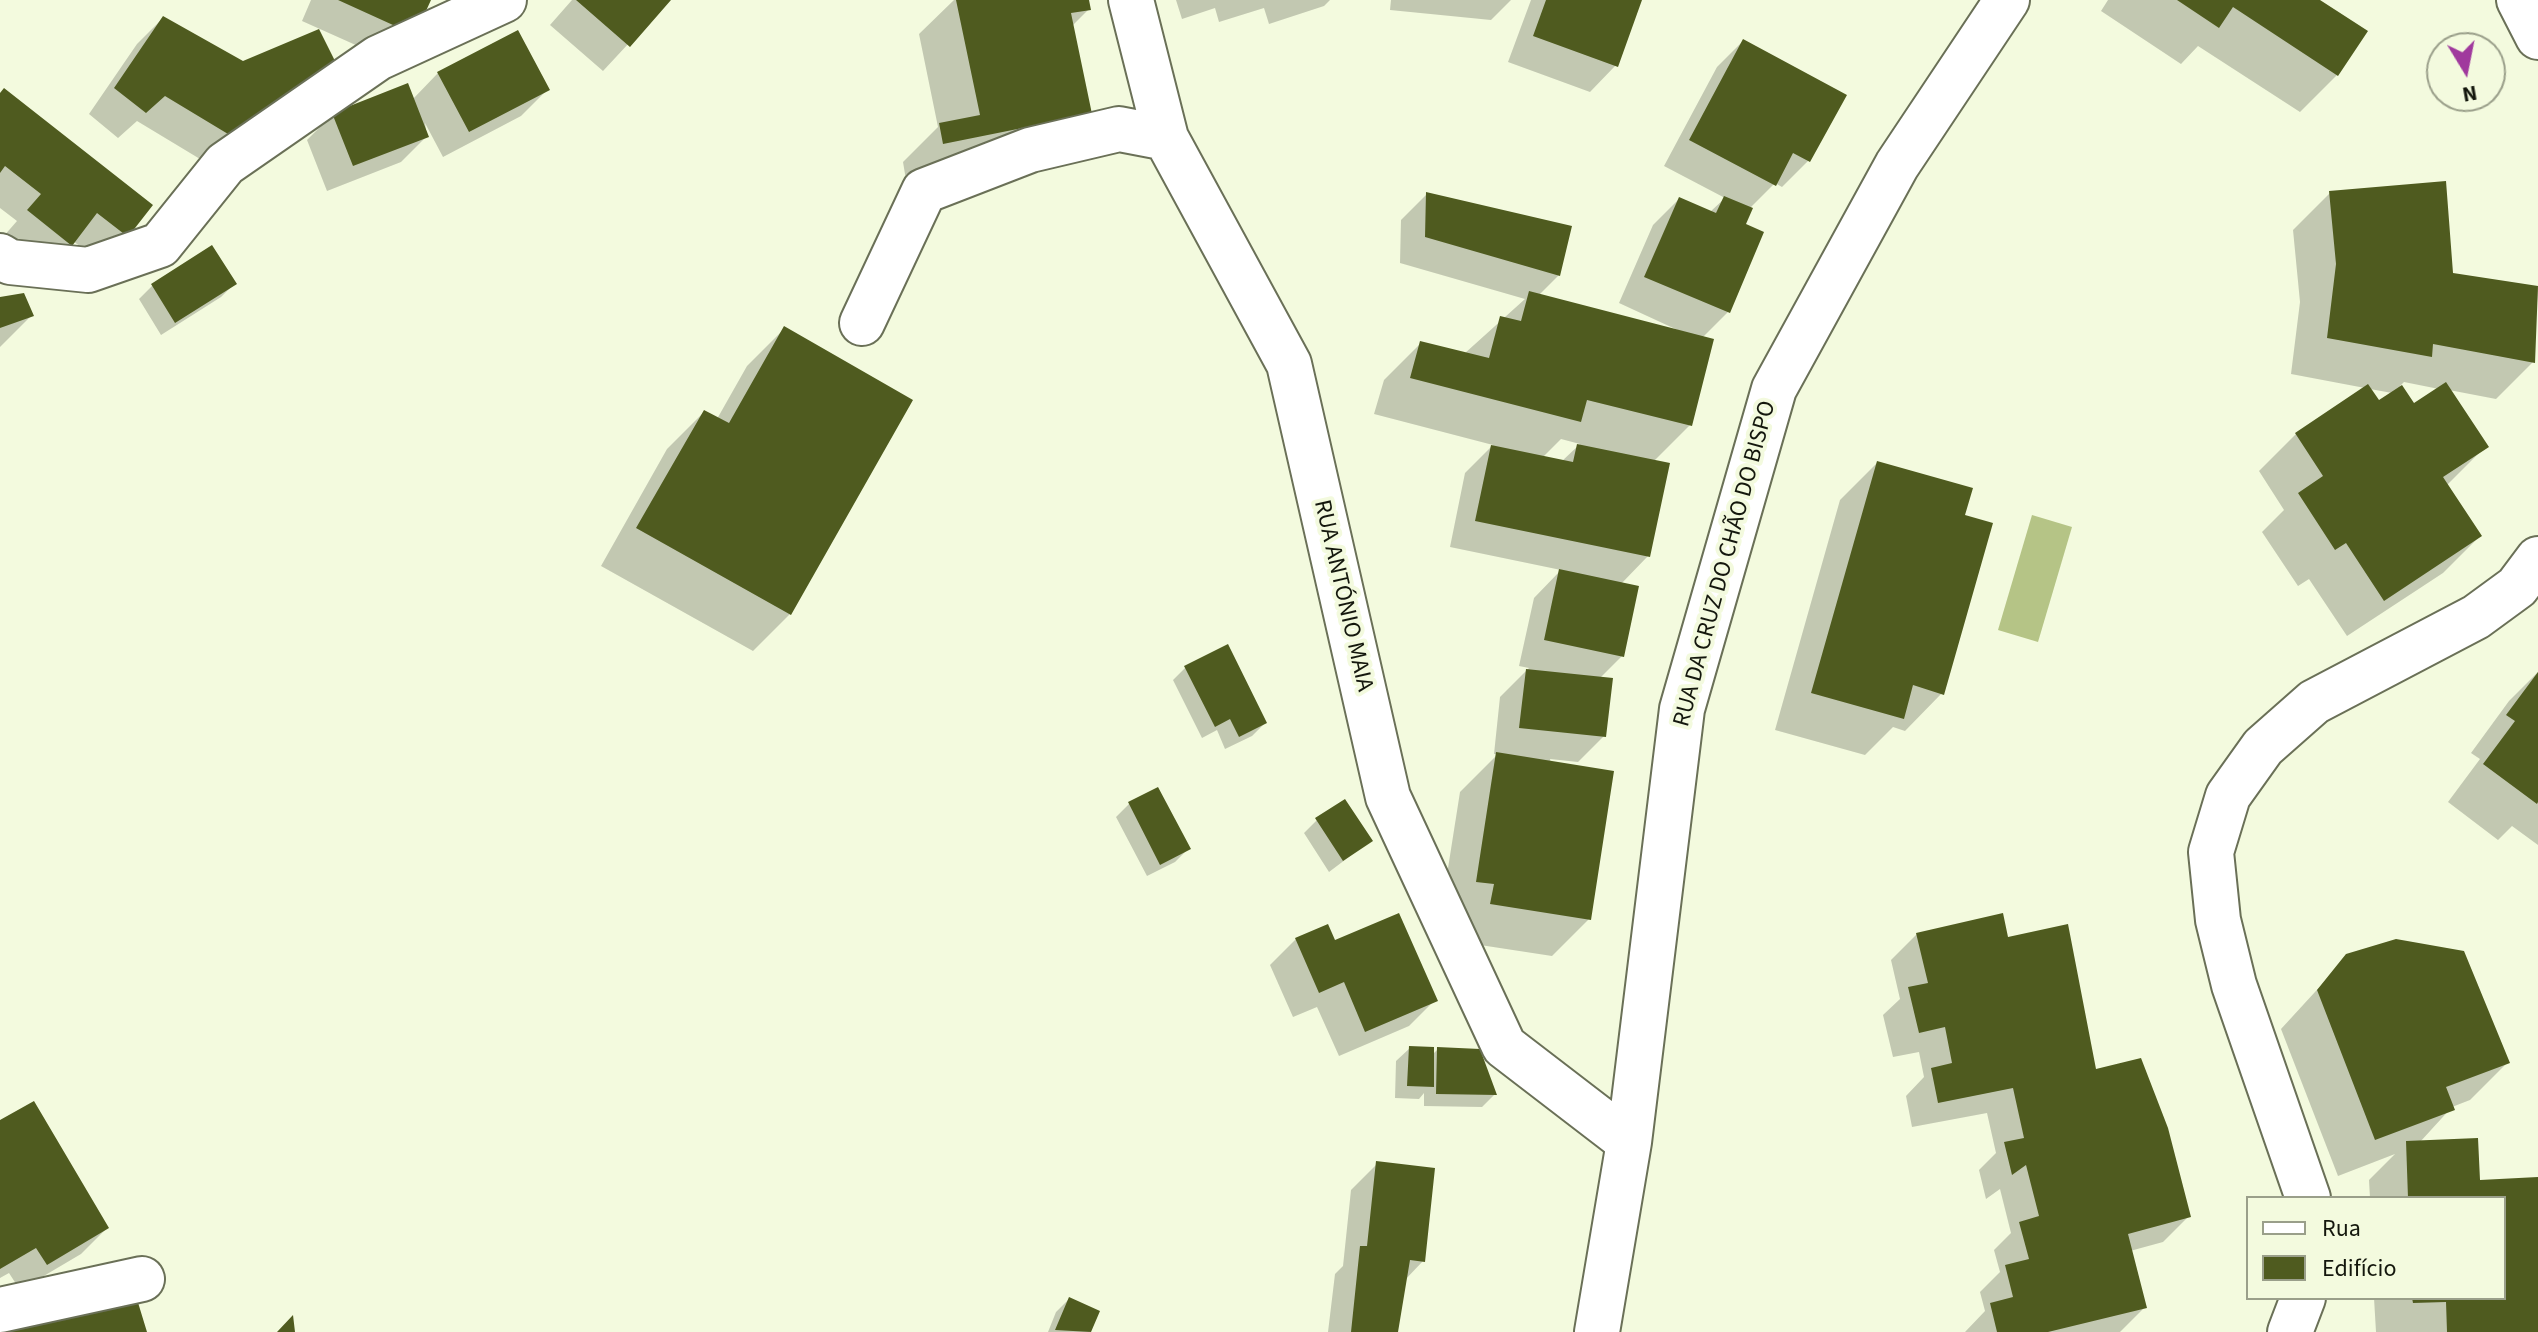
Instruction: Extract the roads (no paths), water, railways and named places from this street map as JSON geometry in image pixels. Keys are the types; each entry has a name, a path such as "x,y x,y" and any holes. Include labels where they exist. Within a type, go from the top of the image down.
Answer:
{"street":[{"path":"0,256 10,262 88,270 160,245 225,164 378,58 504,0"},
{"name":"RUA ANTÓNIO MAIA","path":"1131,0 1166,138 1289,364 1388,797 1504,1046 1629,1142"},
{"name":"RUA DA CRUZ DO CHÃO DO BISPO","path":"1597,1332 1629,1142 1682,709 1774,389 1897,165 2007,0"},
{"path":"2519,0 2538,37"},
{"path":"862,323 924,191 1030,150 1119,129 1166,138"},
{"path":"2307,1196 2234,985 2218,920 2211,852 2228,796 2263,747 2314,702 2476,617 2517,587 2538,559"},
{"path":"0,1310 142,1279"},
{"path":"2290,1332 2302,1300"}]}
